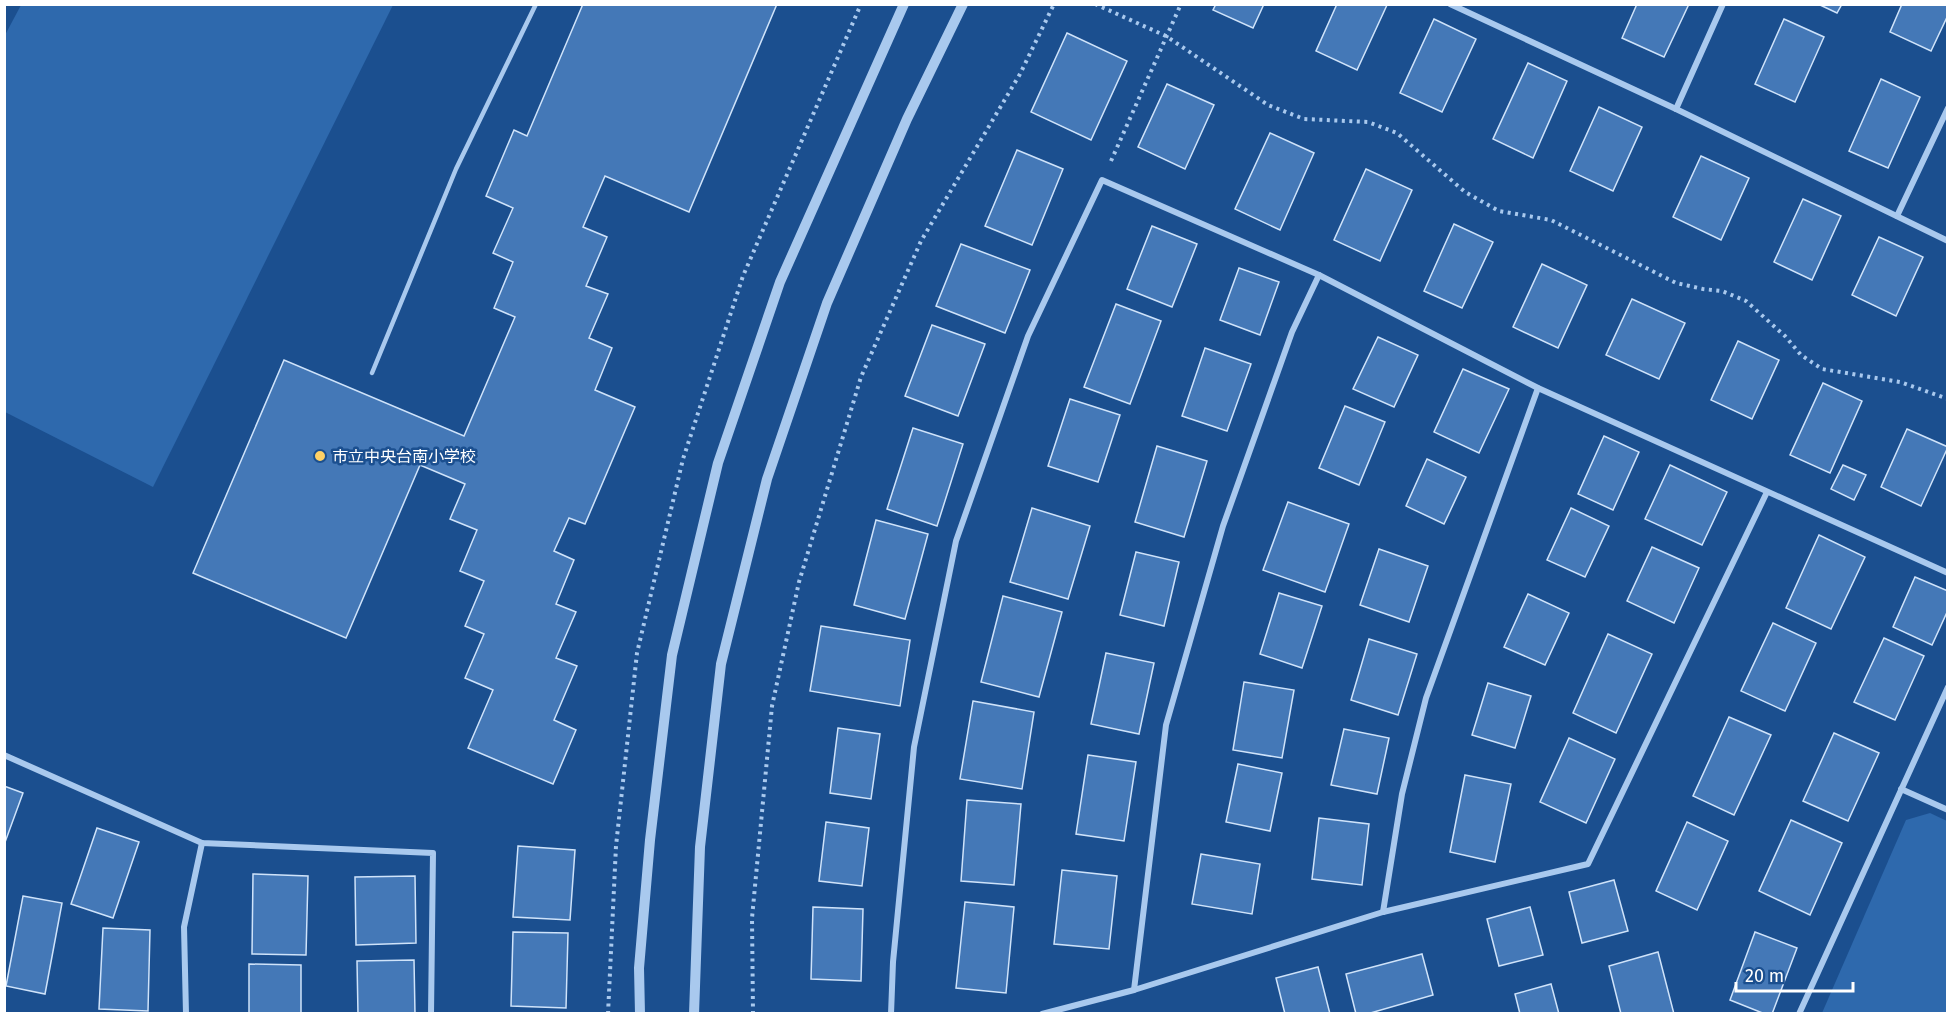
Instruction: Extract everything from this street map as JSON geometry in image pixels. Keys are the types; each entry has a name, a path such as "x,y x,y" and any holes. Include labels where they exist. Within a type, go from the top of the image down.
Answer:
{"street":[{"path":"640,1014 639,968 650,840 672,655 718,463 780,282 904,4"},
{"path":"694,1014 700,847 721,664 767,479 827,303 907,119 963,4"},
{"path":"1450,4 1676,109 1947,241"},
{"path":"1676,109 1723,4"},
{"path":"1897,216 1947,108"},
{"path":"891,1014 893,962 914,747 956,541 1028,336 1102,180 1319,275 1539,388 1947,573"},
{"path":"1134,990 1166,724 1223,526 1292,332 1319,275"},
{"path":"1383,912 1402,794 1426,698 1539,388"},
{"path":"1041,1014 1134,990 1383,912 1588,864 1767,492"},
{"path":"1799,1014 1947,687"},
{"path":"4,755 202,843 434,853 431,1014"},
{"path":"1901,789 1947,810"},
{"path":"186,1014 184,927 202,843"}],"lane":[{"path":"372,372 456,169 536,4"}],"path":[{"path":"753,1014 752,918 772,706 799,582 861,377 921,241 1020,74 1054,4"},
{"path":"1095,4 1166,36 1268,105 1304,120 1368,122 1397,133 1465,192 1499,211 1551,220 1676,283 1722,291 1746,301 1785,336 1801,355 1822,369 1900,382 1947,399"},
{"path":"1102,180 1181,4"}],"shaded area":[{"path":"21,5 393,5 153,487 5,412 4,37"},
{"path":"1930,813 1947,821 1947,1013 1822,1013 1906,820"}],"building":[{"path":"583,4 777,4 689,212 605,176 583,227 607,237 586,286 608,294 589,338 612,348 595,390 635,407 585,524 569,518 554,551 574,560 556,604 576,612 556,658 577,666 554,720 576,730 553,784 468,748 493,690 465,678 484,634 465,626 484,581 460,571 477,530 450,519 465,484 420,465 346,638 193,573 284,360 464,436 515,317 494,308 513,262 493,253 513,208 486,196 514,130 527,136"},
{"path":"1216,4 1264,4 1253,28 1213,10"},
{"path":"1337,4 1387,5 1357,70 1316,51"},
{"path":"1637,4 1689,4 1664,57 1622,38"},
{"path":"1818,4 1842,4 1837,13"},
{"path":"1902,4 1948,4 1948,15 1931,51 1890,32"},
{"path":"1434,19 1476,39 1442,112 1400,93"},
{"path":"1784,19 1824,37 1795,102 1755,84"},
{"path":"1067,33 1127,61 1091,140 1031,112"},
{"path":"1528,63 1567,81 1533,158 1493,139"},
{"path":"1881,79 1920,97 1888,168 1849,151"},
{"path":"1167,84 1214,105 1185,169 1138,147"},
{"path":"1599,107 1642,127 1613,191 1570,171"},
{"path":"1270,133 1314,153 1280,230 1235,209"},
{"path":"1017,150 1063,169 1032,245 985,226"},
{"path":"1701,156 1749,178 1721,240 1673,217"},
{"path":"1366,169 1412,190 1380,261 1334,240"},
{"path":"1803,199 1841,216 1812,280 1774,262"},
{"path":"1454,224 1493,242 1462,308 1424,291"},
{"path":"1152,226 1197,244 1172,307 1127,289"},
{"path":"1879,237 1923,257 1896,316 1852,295"},
{"path":"961,244 1030,270 1005,333 936,306"},
{"path":"1542,264 1587,285 1558,348 1513,327"},
{"path":"1239,268 1279,282 1260,335 1220,320"},
{"path":"1632,299 1685,323 1659,379 1606,355"},
{"path":"1116,304 1161,321 1130,404 1084,387"},
{"path":"932,325 985,344 958,416 905,396"},
{"path":"1378,337 1418,355 1394,407 1353,389"},
{"path":"1738,341 1779,360 1752,419 1711,400"},
{"path":"1205,348 1251,364 1227,431 1182,416"},
{"path":"1463,369 1509,389 1479,453 1434,432"},
{"path":"1823,383 1862,401 1830,473 1790,455"},
{"path":"1070,399 1120,415 1098,482 1048,466"},
{"path":"1345,406 1385,422 1359,485 1319,468"},
{"path":"913,428 963,444 937,526 887,509"},
{"path":"1907,429 1948,447 1921,506 1881,487"},
{"path":"1604,436 1639,452 1613,510 1578,494"},
{"path":"1157,446 1207,461 1184,537 1135,522"},
{"path":"1427,459 1466,477 1444,524 1406,506"},
{"path":"1670,465 1727,492 1702,545 1645,519"},
{"path":"1843,465 1866,475 1854,500 1831,489"},
{"path":"1288,502 1349,524 1325,592 1263,570"},
{"path":"1032,508 1090,526 1068,599 1010,582"},
{"path":"1571,508 1609,526 1585,577 1547,560"},
{"path":"876,520 928,534 905,619 854,605"},
{"path":"1819,535 1865,557 1831,629 1786,608"},
{"path":"1652,547 1699,568 1674,623 1627,601"},
{"path":"1379,549 1428,566 1409,622 1360,605"},
{"path":"1136,552 1179,562 1164,626 1120,615"},
{"path":"1915,577 1948,591 1948,610 1932,645 1893,627"},
{"path":"1279,593 1322,606 1302,668 1260,654"},
{"path":"1528,594 1569,613 1545,665 1504,647"},
{"path":"1003,596 1062,612 1039,697 981,682"},
{"path":"1773,623 1816,643 1785,711 1741,691"},
{"path":"821,626 910,640 900,706 810,691"},
{"path":"1608,634 1652,654 1616,733 1573,713"},
{"path":"1884,638 1924,656 1895,720 1854,702"},
{"path":"1369,639 1417,654 1398,715 1351,700"},
{"path":"1106,653 1154,663 1139,734 1091,724"},
{"path":"1244,682 1294,690 1282,758 1233,750"},
{"path":"1488,683 1531,696 1515,748 1472,735"},
{"path":"973,701 1034,712 1022,789 960,779"},
{"path":"1729,717 1771,735 1734,815 1693,796"},
{"path":"838,728 880,734 871,799 830,793"},
{"path":"1344,729 1389,738 1377,794 1331,785"},
{"path":"1834,733 1879,753 1848,821 1803,801"},
{"path":"1569,738 1615,759 1586,823 1540,802"},
{"path":"1088,755 1136,762 1124,841 1076,834"},
{"path":"1238,764 1282,773 1270,831 1226,822"},
{"path":"1465,775 1511,784 1495,862 1450,852"},
{"path":"4,786 23,793 4,845"},
{"path":"967,800 1021,804 1014,885 961,881"},
{"path":"1319,818 1369,824 1362,885 1312,879"},
{"path":"1791,820 1842,843 1810,915 1759,891"},
{"path":"826,822 869,828 862,886 819,881"},
{"path":"1687,822 1728,841 1697,910 1656,891"},
{"path":"97,828 139,842 113,918 71,904"},
{"path":"518,846 575,850 570,920 513,917"},
{"path":"1201,854 1260,864 1252,914 1192,904"},
{"path":"1062,870 1117,876 1109,949 1054,944"},
{"path":"253,874 308,876 306,955 252,954"},
{"path":"415,876 416,943 356,945 355,877"},
{"path":"1614,880 1628,931 1582,943 1569,892"},
{"path":"23,896 62,903 45,994 6,986"},
{"path":"965,902 1014,907 1006,993 956,988"},
{"path":"813,907 863,909 861,981 811,979"},
{"path":"1530,907 1543,955 1499,966 1487,919"},
{"path":"103,928 150,930 148,1011 99,1009"},
{"path":"513,932 568,933 566,1008 511,1006"},
{"path":"1755,932 1797,948 1772,1014 1765,1014 1730,1000"},
{"path":"1658,952 1674,1014 1621,1014 1609,966"},
{"path":"1422,954 1433,995 1367,1014 1356,1014 1346,974"},
{"path":"414,960 415,1014 358,1014 357,961"},
{"path":"249,964 301,965 301,1014 249,1014"},
{"path":"1318,967 1330,1014 1285,1014 1276,978"},
{"path":"1551,984 1559,1014 1520,1014 1515,994"}],"place":[{"name":"市立中央台南小学校","path":"320,456"}]}
